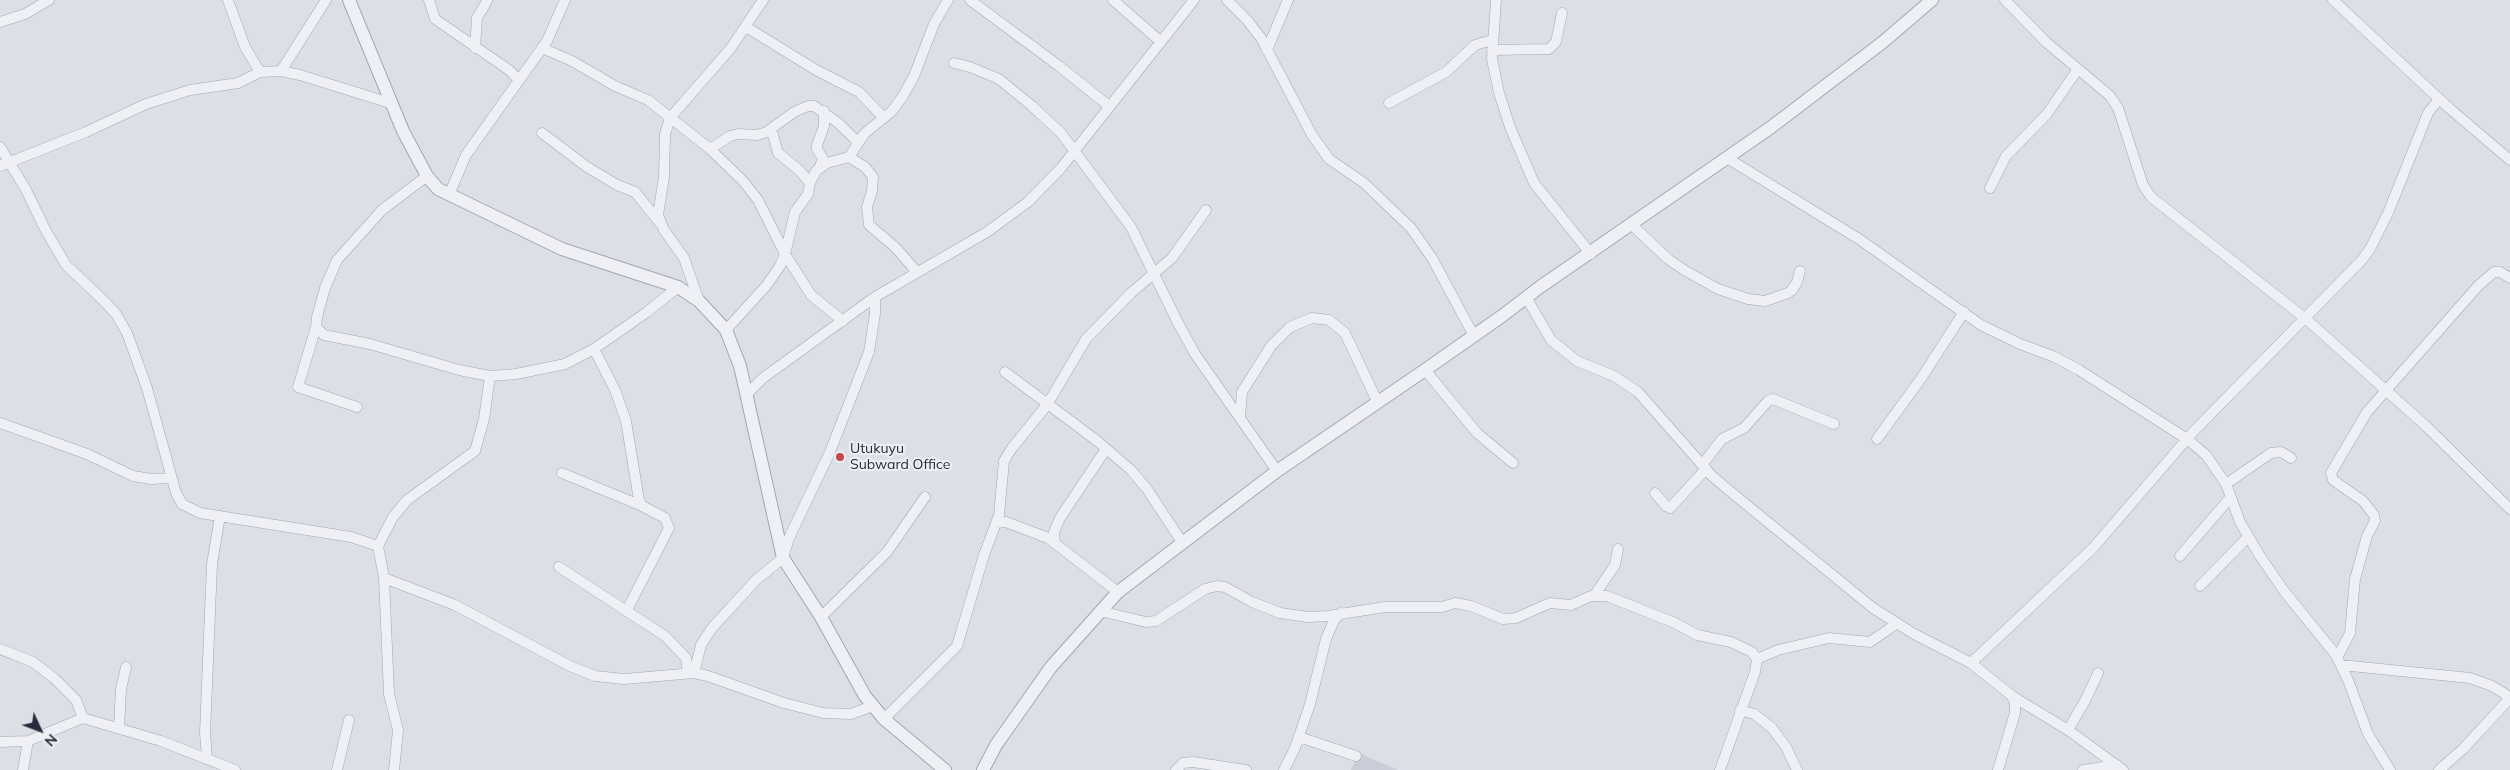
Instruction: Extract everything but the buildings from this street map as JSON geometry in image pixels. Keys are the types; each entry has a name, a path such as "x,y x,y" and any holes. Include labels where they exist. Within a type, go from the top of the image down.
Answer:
{"street":[{"path":"0,22 25,14 49,0"},
{"path":"228,0 245,47 260,72"},
{"path":"281,71 326,0"},
{"path":"348,0 390,102 427,176 438,189 562,249 678,287 699,301 726,330 736,352 747,394 783,558 822,618 849,670 872,706 944,770"},
{"path":"429,0 435,19 509,70 518,80"},
{"path":"449,195 466,155 542,48 565,0"},
{"path":"820,166 834,160 849,157 856,149 858,142 883,117 892,111 909,86 928,37 948,0"},
{"path":"970,0 1109,106"},
{"path":"1113,0 1161,42"},
{"path":"747,394 763,378 875,297 987,232 1010,216 1045,185 1074,152 1194,0"},
{"path":"1227,0 1254,28 1320,148 1329,159 1364,183 1412,228 1432,258 1474,336"},
{"path":"1267,50 1288,0"},
{"path":"1496,0 1492,45 1499,94 1524,163 1545,198 1591,254"},
{"path":"983,770 996,745 1037,686 1118,592 1277,470 1425,370 1526,297 1591,254 1631,224 1770,128 1883,42 1932,0"},
{"path":"2004,0 2041,36 2110,96 2118,108 2143,185 2151,197 2306,320 2387,391 2510,509"},
{"path":"2333,0 2439,99 2510,160"},
{"path":"476,48 477,18 487,1"},
{"path":"660,223 658,215 664,177 665,134 670,118 746,27 760,1"},
{"path":"1389,103 1446,72 1475,45 1549,49 1556,42 1562,13"},
{"path":"746,27 816,70 859,92 883,117"},
{"path":"542,48 572,61 615,86 648,100 710,149 758,200 785,254 811,295 843,321"},
{"path":"954,63 990,75 1009,87 1061,133 1131,227 1187,339 1277,470"},
{"path":"1990,188 2006,156 2047,114 2078,69"},
{"path":"0,166 146,104 190,90 238,83 260,72 281,71 345,87 390,102"},
{"path":"1971,663 2093,548 2187,440 2306,320 2370,249 2388,213 2428,113 2439,99"},
{"path":"710,149 730,136 738,134 757,135 768,130 785,117 808,106 824,111 858,142"},
{"path":"726,330 771,280 785,254 795,212 808,194 810,183 823,159 817,149 817,144 824,126 824,111"},
{"path":"768,130 774,135 778,153 799,170 810,183"},
{"path":"542,134 587,167 617,185 635,192 660,223 684,258 699,301"},
{"path":"0,147 66,265 116,314 126,333 147,388 171,478 179,500 187,508 220,516 358,538 378,546"},
{"path":"849,157 865,167 873,178 872,191 867,207 869,225 895,247 917,272"},
{"path":"1727,158 1860,239 2000,335 2055,357 2079,370 2187,440 2206,455 2226,484 2230,498 2248,537 2284,591 2339,662 2368,734 2390,770"},
{"path":"357,407 298,387 316,327 320,303 337,260 382,210 427,176"},
{"path":"884,718 957,646 1000,508 1004,461 1015,443 1047,405 1086,338 1179,251 1206,210"},
{"path":"1631,224 1668,259 1684,270 1718,289 1748,300 1765,300 1788,293 1797,282 1800,271"},
{"path":"2339,662 2350,633 2354,579 2367,536 2375,520 2374,515 2363,500 2333,480 2331,473 2367,412 2489,275 2500,272 2510,278"},
{"path":"316,327 319,332 330,338 370,344 428,362 490,376 542,371 565,364 594,349 647,312 678,287"},
{"path":"691,673 701,645 712,628 756,580 783,558 788,538 830,452 869,352 875,319 875,297"},
{"path":"1526,297 1551,340 1578,361 1614,376 1638,392 1704,467 1737,497 1826,570 1896,624 1971,663 2011,695 2068,730 2120,768"},
{"path":"1877,439 1920,380 1964,312"},
{"path":"1240,418 1242,392 1271,346 1290,327 1312,318 1329,320 1344,333 1377,401"},
{"path":"594,349 622,408 628,434 635,487 642,506"},
{"path":"1425,370 1477,433 1513,463"},
{"path":"1005,372 1106,449 1139,479 1182,542"},
{"path":"394,770 399,738 389,694 384,578 378,546 393,517 407,500 475,451 484,419 490,376"},
{"path":"1655,493 1670,508 1704,467 1722,439 1740,431 1768,401 1773,399 1834,424"},
{"path":"0,423 87,454 133,476 151,479 171,478"},
{"path":"1055,543 1054,532 1060,518 1106,449"},
{"path":"2226,484 2271,453 2281,452 2291,458"},
{"path":"562,473 642,506 664,518 669,528 627,610"},
{"path":"822,618 887,552 925,497"},
{"path":"2180,556 2230,498"},
{"path":"207,758 206,707 212,564 220,516"},
{"path":"996,523 1006,522 1055,543 1118,592"},
{"path":"2200,586 2248,537"},
{"path":"1594,596 1615,565 1618,549"},
{"path":"559,567 654,628 681,652 691,673"},
{"path":"384,578 455,605 589,674 624,679 691,673 708,676 784,703 823,713 851,714 872,706"},
{"path":"1100,611 1146,622 1156,622 1205,590 1216,586 1225,587 1252,602 1280,613 1318,617 1385,607 1442,607 1455,603 1470,606 1503,619 1516,618 1543,604 1554,602 1571,605 1594,596 1607,596 1697,635 1744,647 1752,652 1757,659 1751,684 1740,710 1720,770"},
{"path":"1284,770 1299,737 1316,683 1326,639 1334,620 1342,613"},
{"path":"1757,659 1778,650 1829,638 1870,642 1896,624"},
{"path":"0,648 33,662 54,678 76,700 83,718"},
{"path":"2339,662 2470,678 2492,686 2510,697 2462,749 2439,770"},
{"path":"119,728 121,689 126,667"},
{"path":"2068,730 2098,673"},
{"path":"1998,770 2015,713 2015,702 2011,695"},
{"path":"1740,710 1754,714 1772,728 1786,747 1797,770"},
{"path":"0,742 28,741 83,718 119,728 207,758 235,770"},
{"path":"336,770 349,720"},
{"path":"1299,737 1356,756"},
{"path":"23,770 28,741"},
{"path":"1176,770 1183,762 1246,770"},
{"path":"2083,770 2120,768"}],"shaded area":[{"path":"1359,753 1398,770 1351,770"}],"place":[{"name":"Utukuyu Subward Office","path":"840,457"}]}
